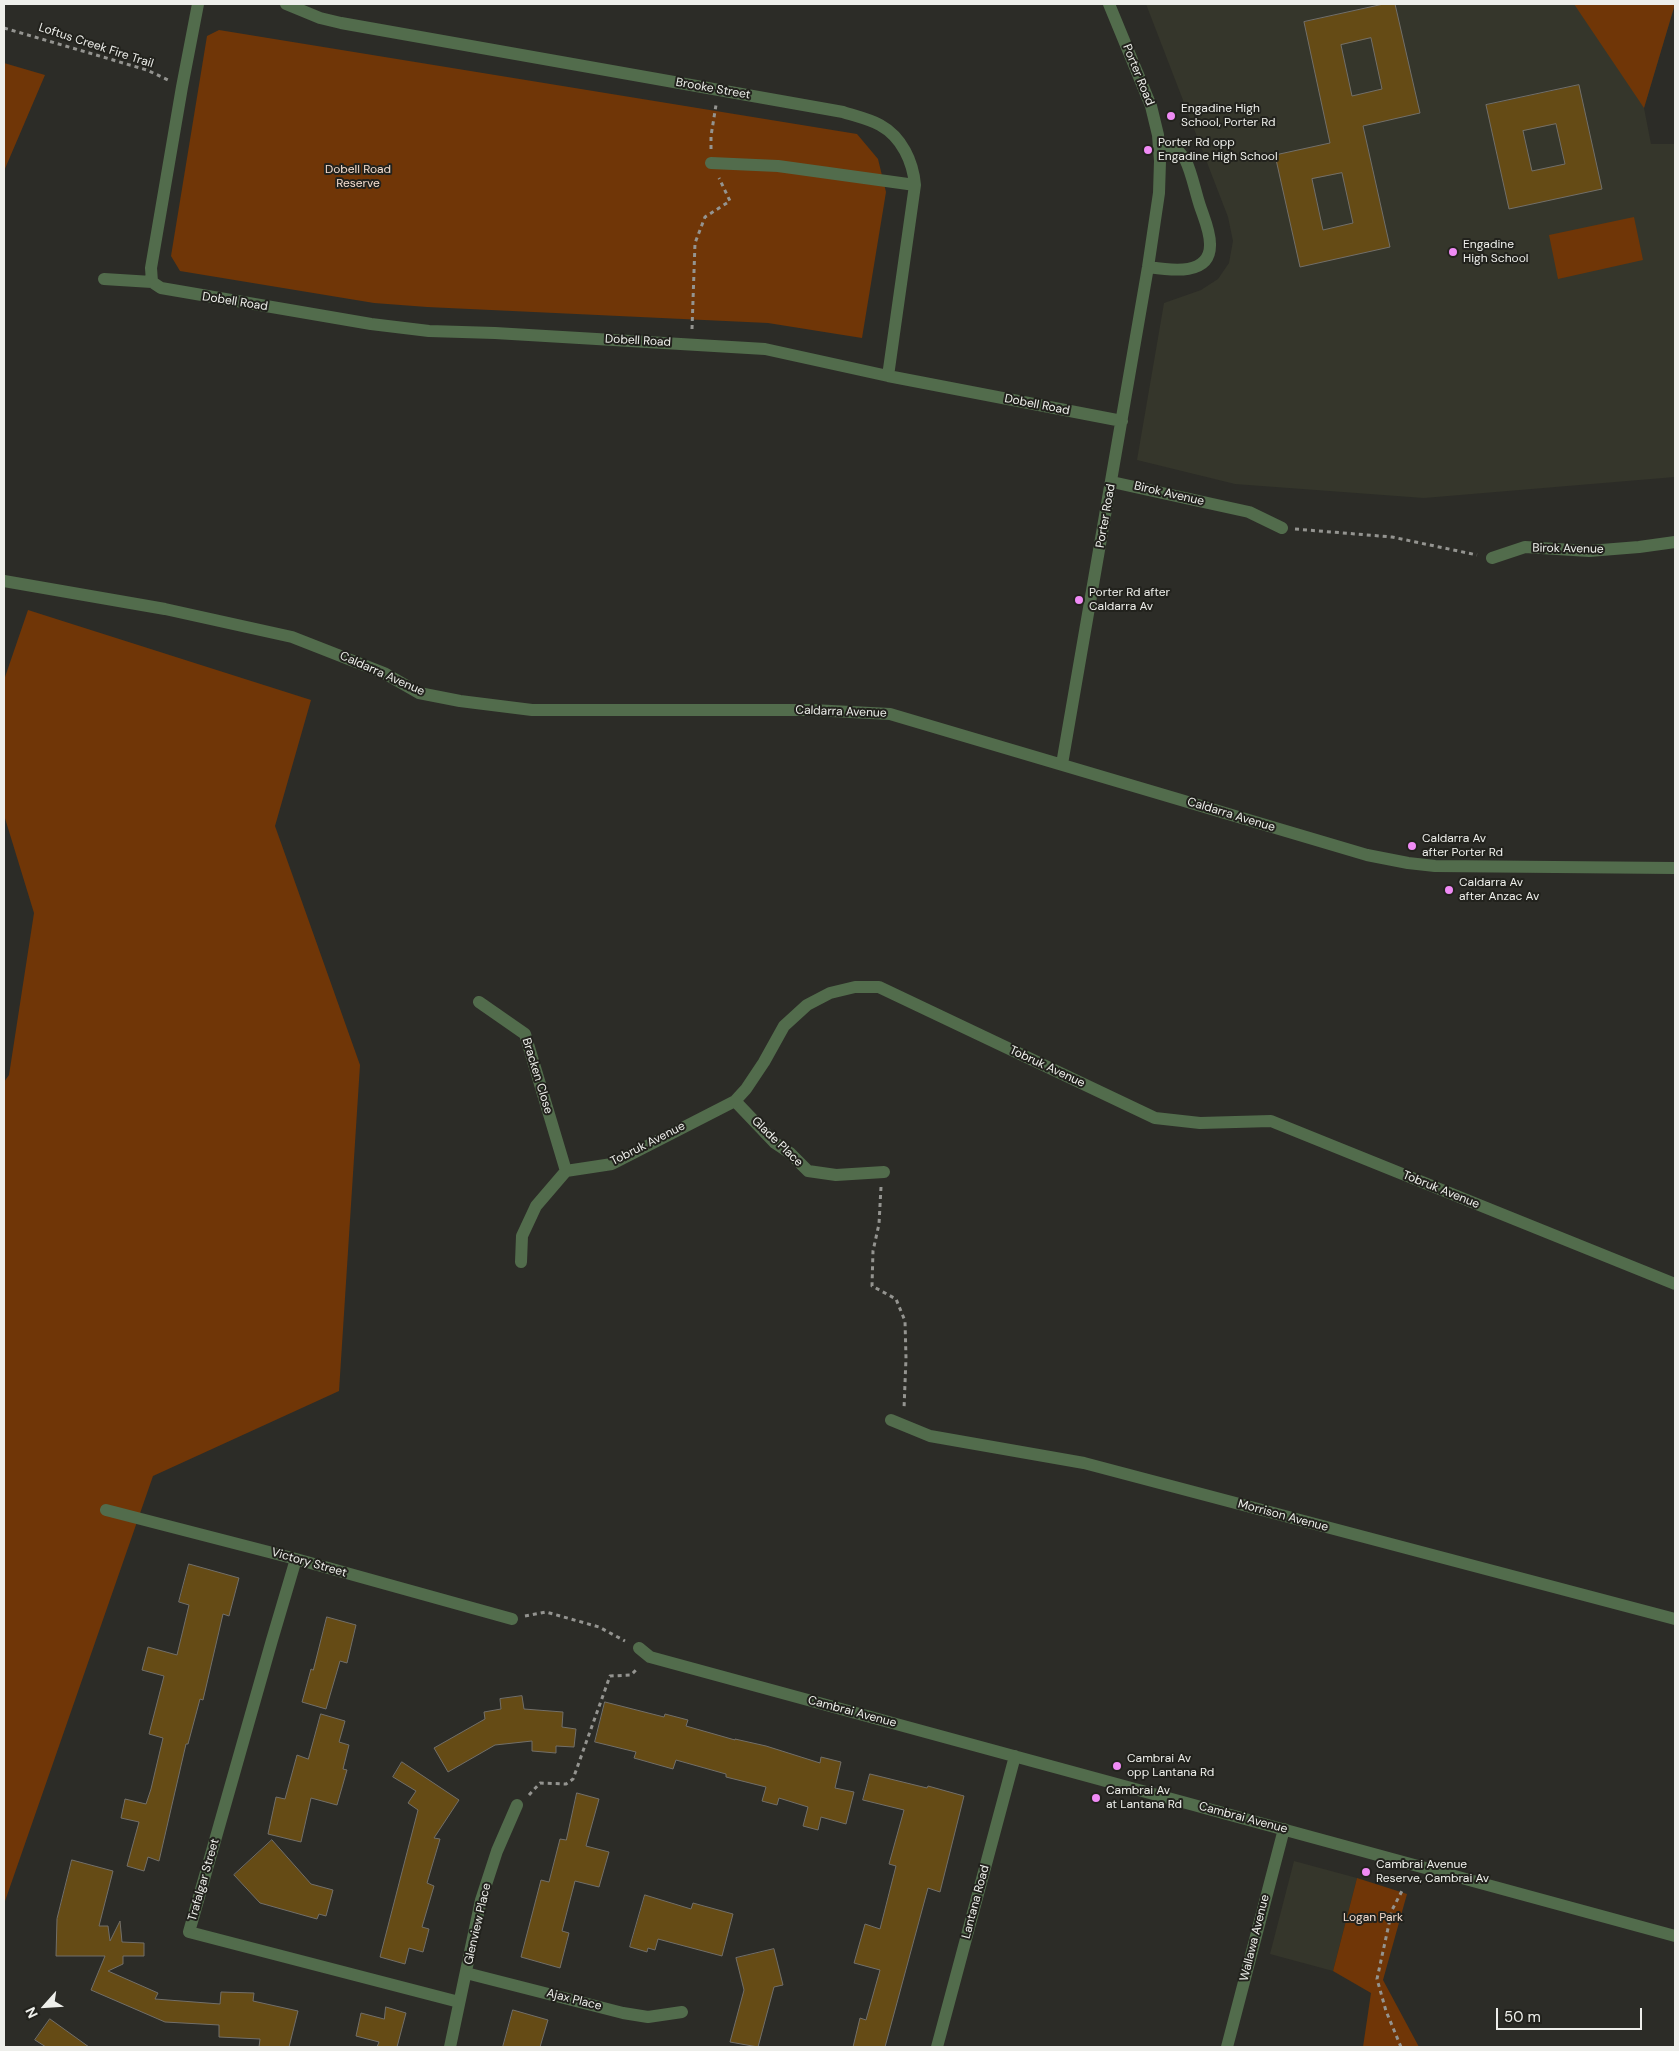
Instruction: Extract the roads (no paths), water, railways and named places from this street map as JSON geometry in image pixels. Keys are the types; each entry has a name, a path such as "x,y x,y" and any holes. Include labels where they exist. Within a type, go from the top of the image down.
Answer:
{"street":[{"path":"152,282 151,268 198,4"},
{"name":"Brooke Street","path":"286,4 320,18 341,23 843,112 881,126 896,138 906,154 914,170 915,185 888,376"},
{"name":"Porter Road","path":"1062,764 1112,482 1159,193 1159,148 1156,121 1109,4"},
{"path":"1148,267 1173,271 1190,269 1204,261 1210,245 1206,223 1185,159 1178,152 1159,148"},
{"path":"712,162 778,166 915,185"},
{"name":"Dobell Road","path":"104,279 152,282 162,288 182,293 371,324 430,330 765,349 888,376 1122,422"},
{"name":"Birok Avenue","path":"1112,482 1249,512 1282,528"},
{"name":"Birok Avenue","path":"1492,558 1525,548 1589,551 1638,548 1675,542"},
{"name":"Caldarra Avenue","path":"4,581 165,609 292,637 384,673 419,693 460,701 532,710 772,710 890,714 1358,853 1408,863 1435,866 1675,868"},
{"name":"Tobruk Avenue","path":"566,1171 612,1164 735,1101 746,1089 764,1062 784,1026 807,1005 830,993 855,987 879,987 1155,1118 1200,1123 1271,1120 1675,1284"},
{"name":"Bracken Close","path":"479,1002 525,1034 566,1171"},
{"name":"Glade Place","path":"735,1101 775,1143 790,1153 808,1171 836,1175 884,1172"},
{"path":"522,1262 522,1236 536,1206 566,1171"},
{"name":"Morrison Avenue","path":"890,1420 930,1436 1084,1463 1675,1620"},
{"name":"Victory Street","path":"106,1510 296,1559 512,1619"},
{"name":"Trafalgar Street","path":"296,1559 189,1932 459,2002"},
{"name":"Cambrai Avenue","path":"639,1648 650,1658 1675,1936"},
{"name":"Lantana Road","path":"937,2047 1015,1756"},
{"name":"Glenview Place","path":"450,2047 481,1900 497,1851 515,1809"},
{"name":"Wallawa Avenue","path":"1227,2047 1284,1829"},
{"name":"Ajax Place","path":"466,1973 623,2013 648,2017 682,2012"}],"place":[{"name":"Engadine High School, Porter Rd","path":"1171,116"},
{"name":"Porter Rd opp Engadine High School","path":"1148,150"},
{"name":"Engadine High School","path":"1453,252"},
{"name":"Porter Rd after Caldarra Av","path":"1079,600"},
{"name":"Caldarra Av after Porter Rd","path":"1412,846"},
{"name":"Caldarra Av after Anzac Av","path":"1449,890"},
{"name":"Cambrai Av opp Lantana Rd","path":"1117,1766"},
{"name":"Cambrai Av at Lantana Rd","path":"1096,1798"},
{"name":"Cambrai Avenue Reserve, Cambrai Av","path":"1366,1872"}],"park label":[{"name":"Dobell Road Reserve","path":"358,177"},
{"name":"Logan Park","path":"1373,1918"}]}
